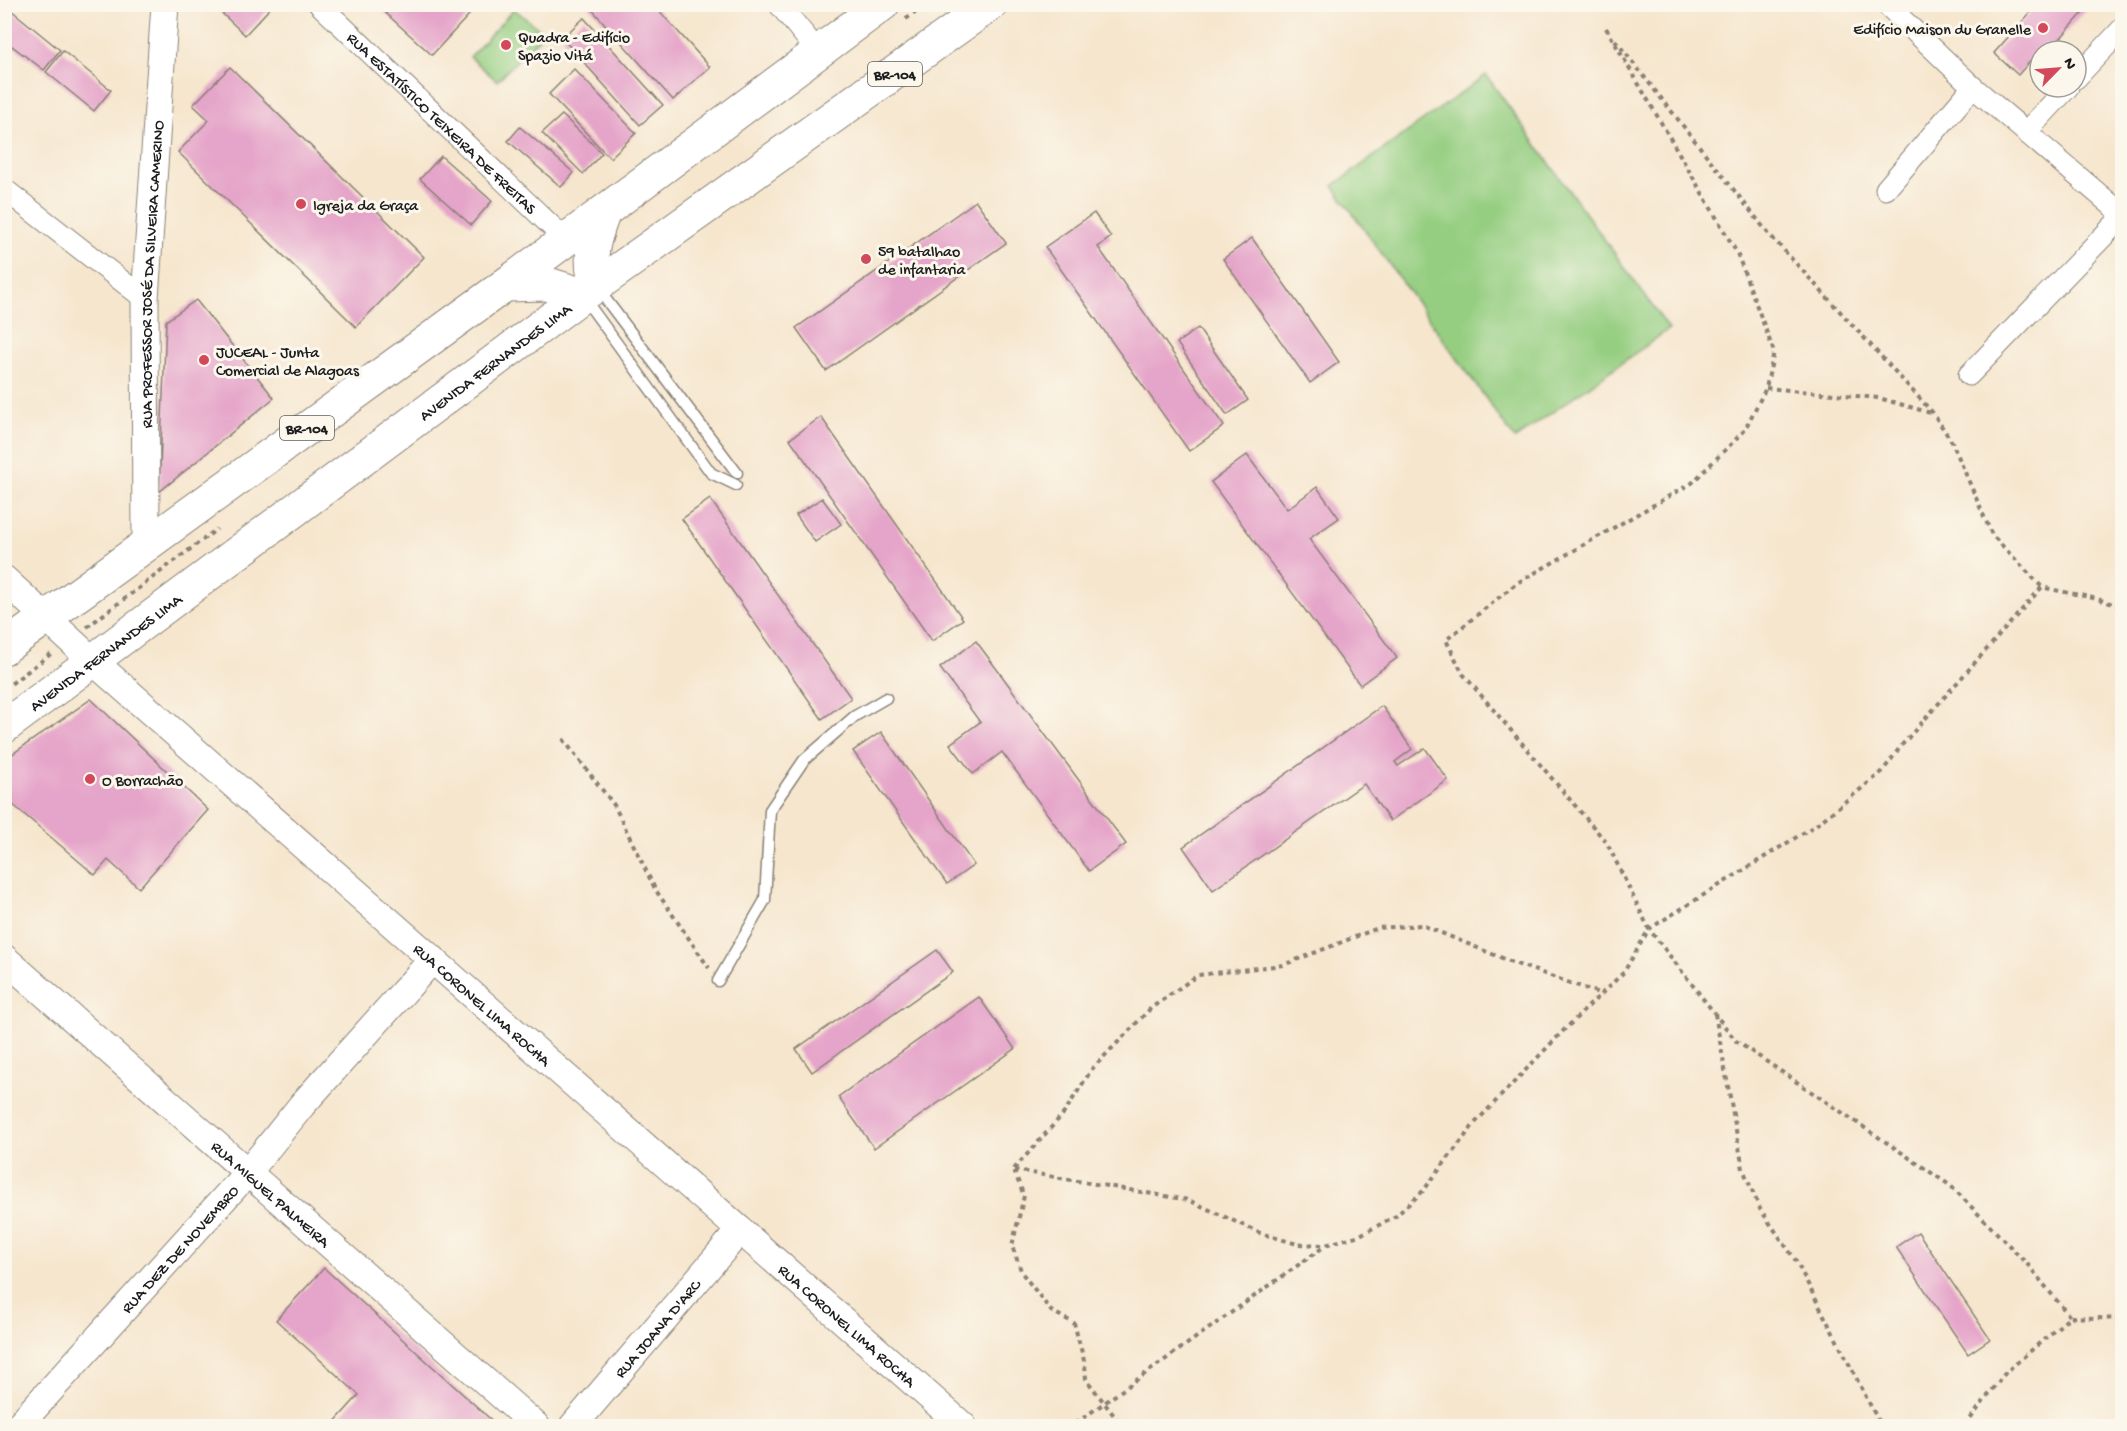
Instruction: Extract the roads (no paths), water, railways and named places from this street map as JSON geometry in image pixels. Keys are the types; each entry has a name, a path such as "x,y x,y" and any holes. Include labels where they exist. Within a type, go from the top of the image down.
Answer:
{"highway":[{"name":"BR-104","path":"4,648 604,213 883,4"},
{"name":"AVENIDA FERNANDES LIMA","path":"4,727 589,291 991,4"},
{"path":"505,285 548,284 589,291 592,248 604,213"}],"street":[{"name":"RUA PROFESSOR JOSÉ DA SILVEIRA CAMERINO","path":"146,544 146,299 165,4"},
{"name":"RUA ESTATÍSTICO TEIXEIRA DE FREITAS","path":"319,4 566,240"},
{"path":"779,4 819,53"},
{"path":"1886,4 1973,87 2027,131 2122,215 1969,375"},
{"path":"2088,65 2122,29"},
{"path":"1886,189 1973,87"},
{"path":"2027,131 2057,99"},
{"path":"4,189 146,299"},
{"name":"RUA CORONEL LIMA ROCHA","path":"4,579 47,616 93,661 963,1426"},
{"name":"RUA MIGUEL PALMEIRA","path":"4,958 249,1171 536,1426"},
{"name":"RUA DEZ DE NOVEMBRO","path":"18,1426 249,1171 302,1105 433,959"},
{"name":"RUA JOANA D'ARC","path":"573,1426 740,1230"}],"lane":[{"path":"589,291 737,473"},
{"path":"589,291 711,473 736,485"},
{"path":"718,981 765,900 770,810 804,760 855,716 886,698"}],"place":[{"name":"Edifício Maison du Granelle","path":"2043,28"},
{"name":"Quadra - Edifício Spazio Vitá","path":"506,45"},
{"name":"Igreja da Graça","path":"301,204"},
{"name":"59 batalhao de infantaria","path":"866,259"},
{"name":"JUCEAL - Junta Comercial de Alagoas","path":"204,360"},
{"name":"O Borrachão","path":"90,779"}]}
